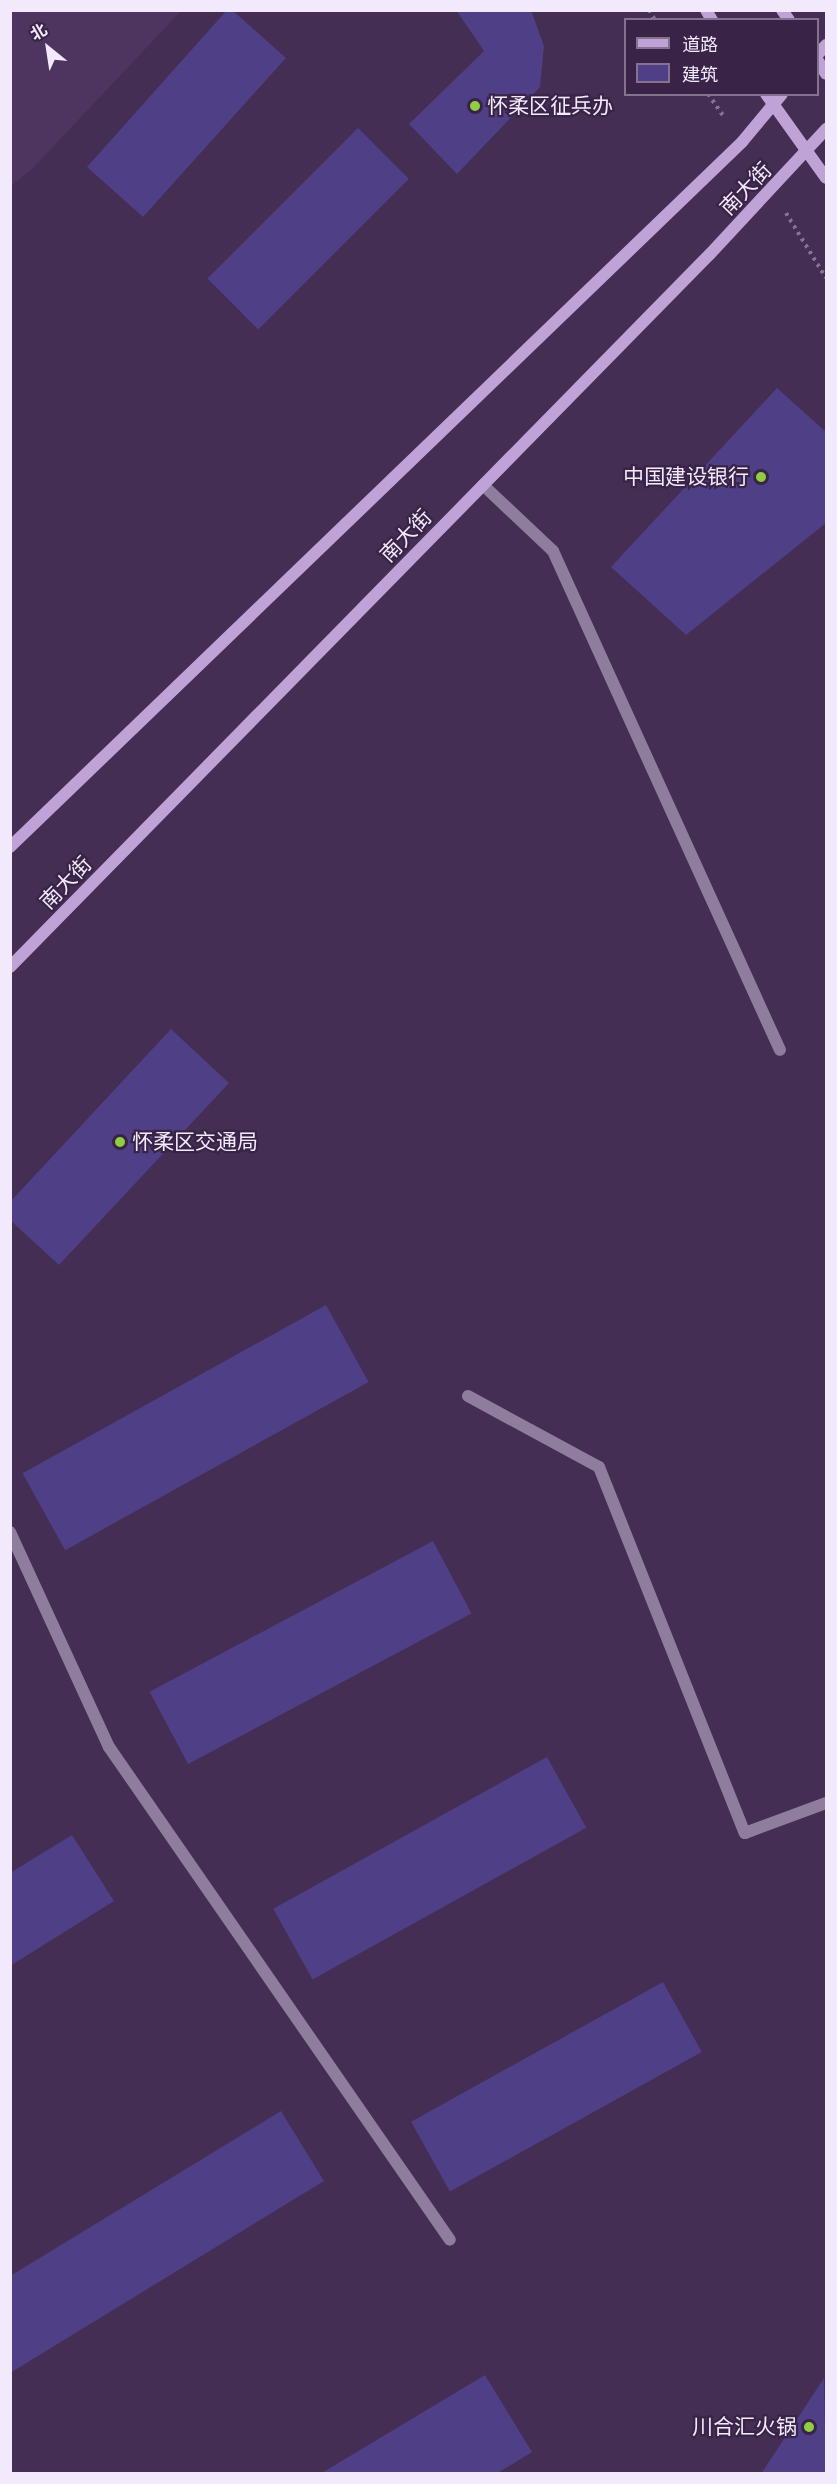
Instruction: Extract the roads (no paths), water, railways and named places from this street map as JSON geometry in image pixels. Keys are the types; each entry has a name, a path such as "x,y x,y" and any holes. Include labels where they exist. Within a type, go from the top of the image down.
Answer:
{"main road":[{"path":"770,100 826,178"},
{"name":"南大街","path":"10,847 742,142 770,100"},
{"name":"南大街","path":"10,967 809,153 826,129"}],"street":[{"path":"483,485 553,551 780,1050"},
{"path":"468,1396 599,1467 745,1833 826,1803"},
{"path":"10,1532 109,1747 450,2240"}],"place":[{"name":"怀柔区征兵办","path":"475,106"},
{"name":"中国建设银行","path":"761,477"},
{"name":"怀柔区交通局","path":"120,1142"},
{"name":"川合汇火锅","path":"809,2427"}]}
